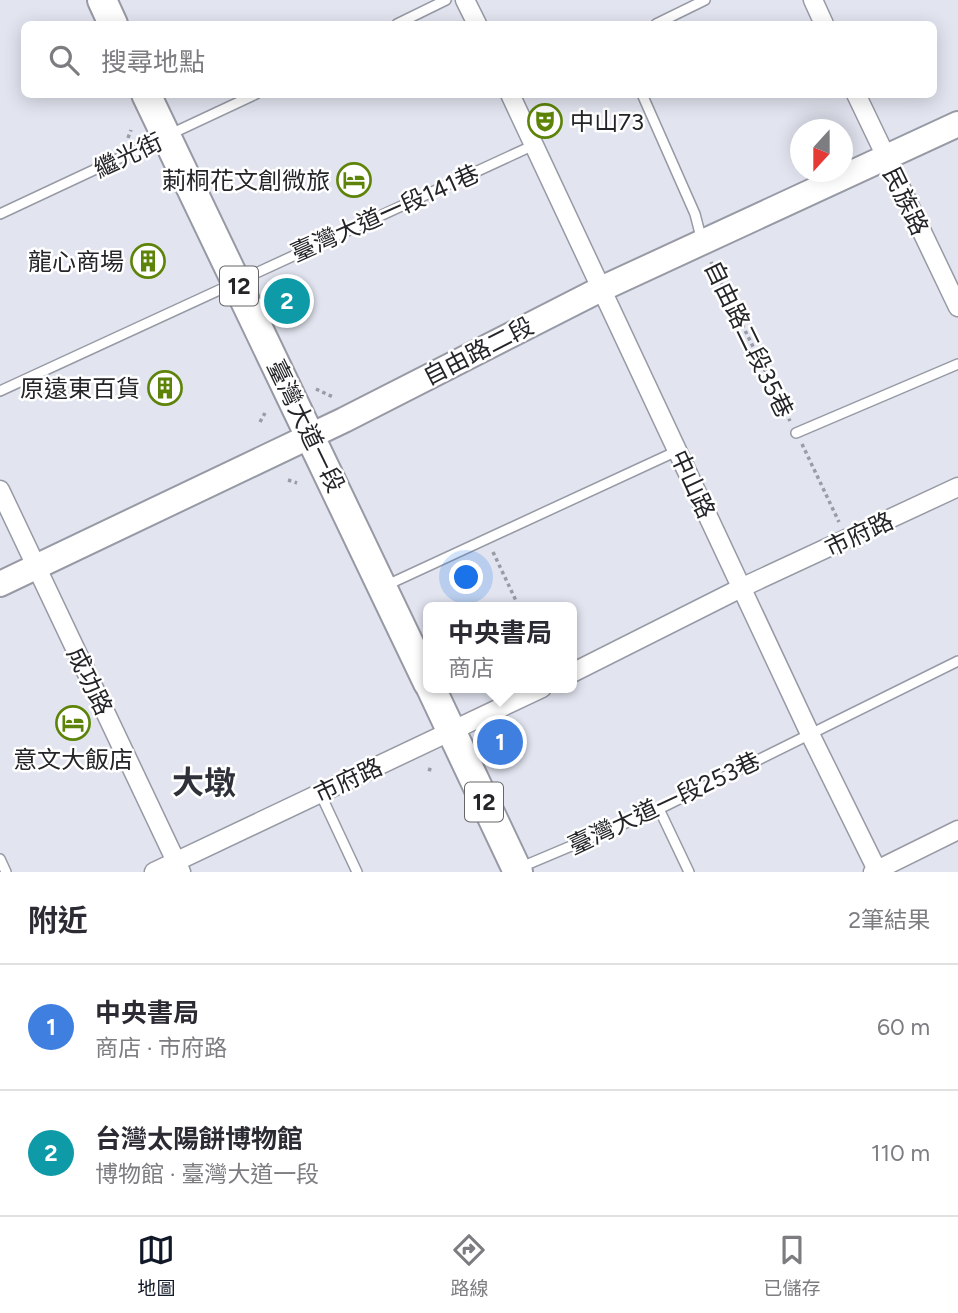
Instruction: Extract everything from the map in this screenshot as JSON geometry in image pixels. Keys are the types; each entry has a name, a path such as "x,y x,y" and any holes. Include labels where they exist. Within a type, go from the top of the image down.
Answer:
{"main road":[{"path":"102,0 112,21"},
{"name":"臺灣大道一段","path":"148,98 423,672"},
{"name":"自由路二段","path":"0,584 311,436 601,289 703,245 958,124"},
{"name":"12","path":"432,693 515,871"}],"street":[{"path":"465,0 476,21"},
{"path":"815,1 823,21"},
{"name":"中山路","path":"512,98 876,871"},
{"name":"民族路","path":"858,98 958,306"},
{"name":"市府路","path":"577,670 743,587 958,488"},
{"name":"成功路","path":"0,490 179,867"},
{"name":"市府路","path":"154,872 179,867 320,793 532,693"},
{"path":"876,871 958,830"}],"lane":[{"path":"403,21 446,0"},
{"path":"662,21 705,0"},
{"name":"繼光街","path":"0,214 248,98"},
{"path":"644,98 695,214 703,245"},
{"name":"臺灣大道一段141巷","path":"0,391 534,145"},
{"name":"自由路二段35巷","path":"796,433 958,364"},
{"path":"383,587 677,451"},
{"name":"臺灣大道一段253巷","path":"515,871 659,809 958,661"},
{"path":"320,793 357,872"},
{"path":"659,809 689,872"},
{"path":"0,859 6,872"}],"path":[{"path":"128,138 131,130"},
{"name":"自由路二段35巷","path":"703,245 848,540"},
{"path":"316,388 333,397"},
{"path":"260,422 265,413"},
{"path":"288,480 298,483"},
{"path":"487,541 517,602"},
{"path":"428,769 434,771"}],"place":[{"name":"中山73","path":"545,121"},
{"name":"莿桐花文創微旅","path":"354,180"},
{"name":"龍心商場","path":"148,261"},
{"name":"台灣太陽餅博物館","path":"287,301"},
{"name":"原遠東百貨","path":"165,388"},
{"name":"意文大飯店","path":"73,723"},
{"name":"中央書局","path":"500,742"}],"district":[{"name":"大墩","path":"204,783"}]}
